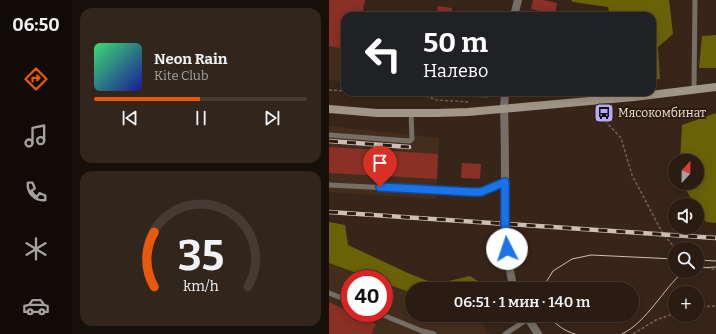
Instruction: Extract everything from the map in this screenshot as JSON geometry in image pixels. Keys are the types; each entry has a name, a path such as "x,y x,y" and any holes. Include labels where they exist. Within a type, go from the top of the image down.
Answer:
{"main road":[{"path":"656,94 716,87"},
{"path":"329,110 377,113 483,111 642,96"}],"street":[{"path":"515,12 518,0"},
{"path":"505,96 505,224 512,282"},
{"path":"530,322 538,334"}],"lane":[{"path":"695,0 695,89"},
{"path":"329,135 410,141 412,138 411,113"},
{"path":"329,185 481,192 505,182"},
{"path":"329,293 341,298"},
{"path":"393,319 422,331 434,334"},
{"path":"505,334 521,322"}],"path":[{"path":"329,90 341,92"},
{"path":"427,96 437,100 468,102 483,107 483,111"},
{"path":"593,109 621,138 632,175 663,234 670,242"},
{"path":"704,267 716,270"},
{"path":"704,307 716,306"},
{"path":"633,334 656,320 668,316"}],"shaded area":[{"path":"329,0 365,0 363,12 341,12 341,82 329,80"},
{"path":"571,0 669,0 673,34 658,47 660,79 656,80 656,12 609,12 608,7 573,2"},
{"path":"716,35 716,68 699,68 702,36"},
{"path":"474,96 488,96 488,98"},
{"path":"716,113 716,223 706,222 704,219 704,198 691,198 686,190 704,190 704,154 680,154 682,125"},
{"path":"329,126 439,138 436,199 329,192"},
{"path":"329,222 345,225 348,245 431,282 405,282 405,290 393,286 393,270 348,270 329,263"},
{"path":"329,263 348,270 341,270 341,322 393,322 393,286 405,290 405,322 482,322 490,334 329,334"},
{"path":"470,276 479,282 444,282"}],"building":[{"path":"329,0 365,0 363,12 341,12 341,48 329,46"},
{"path":"533,0 543,0 557,3 556,12 543,12 531,9"},
{"path":"438,6 452,8 452,12 437,12"},
{"path":"329,147 438,154 437,179 329,173"},
{"path":"462,163 481,164 480,179 461,178"},
{"path":"329,302 341,308 341,322 372,322 376,324 371,334 329,334"}],"tram line":[{"path":"546,282 553,271 572,259 591,255 668,259"},
{"path":"704,260 716,261"},
{"path":"704,268 716,267"},
{"path":"622,334 631,329 647,314 676,278"},
{"path":"555,322 560,327 575,334"}],"railway":[{"path":"329,141 409,147"},
{"path":"329,212 716,238"}],"place":[{"name":"Мясокомбинат","path":"604,113"}],"route":[{"path":"380,187 481,192 505,182 505,224 507,249"}]}
